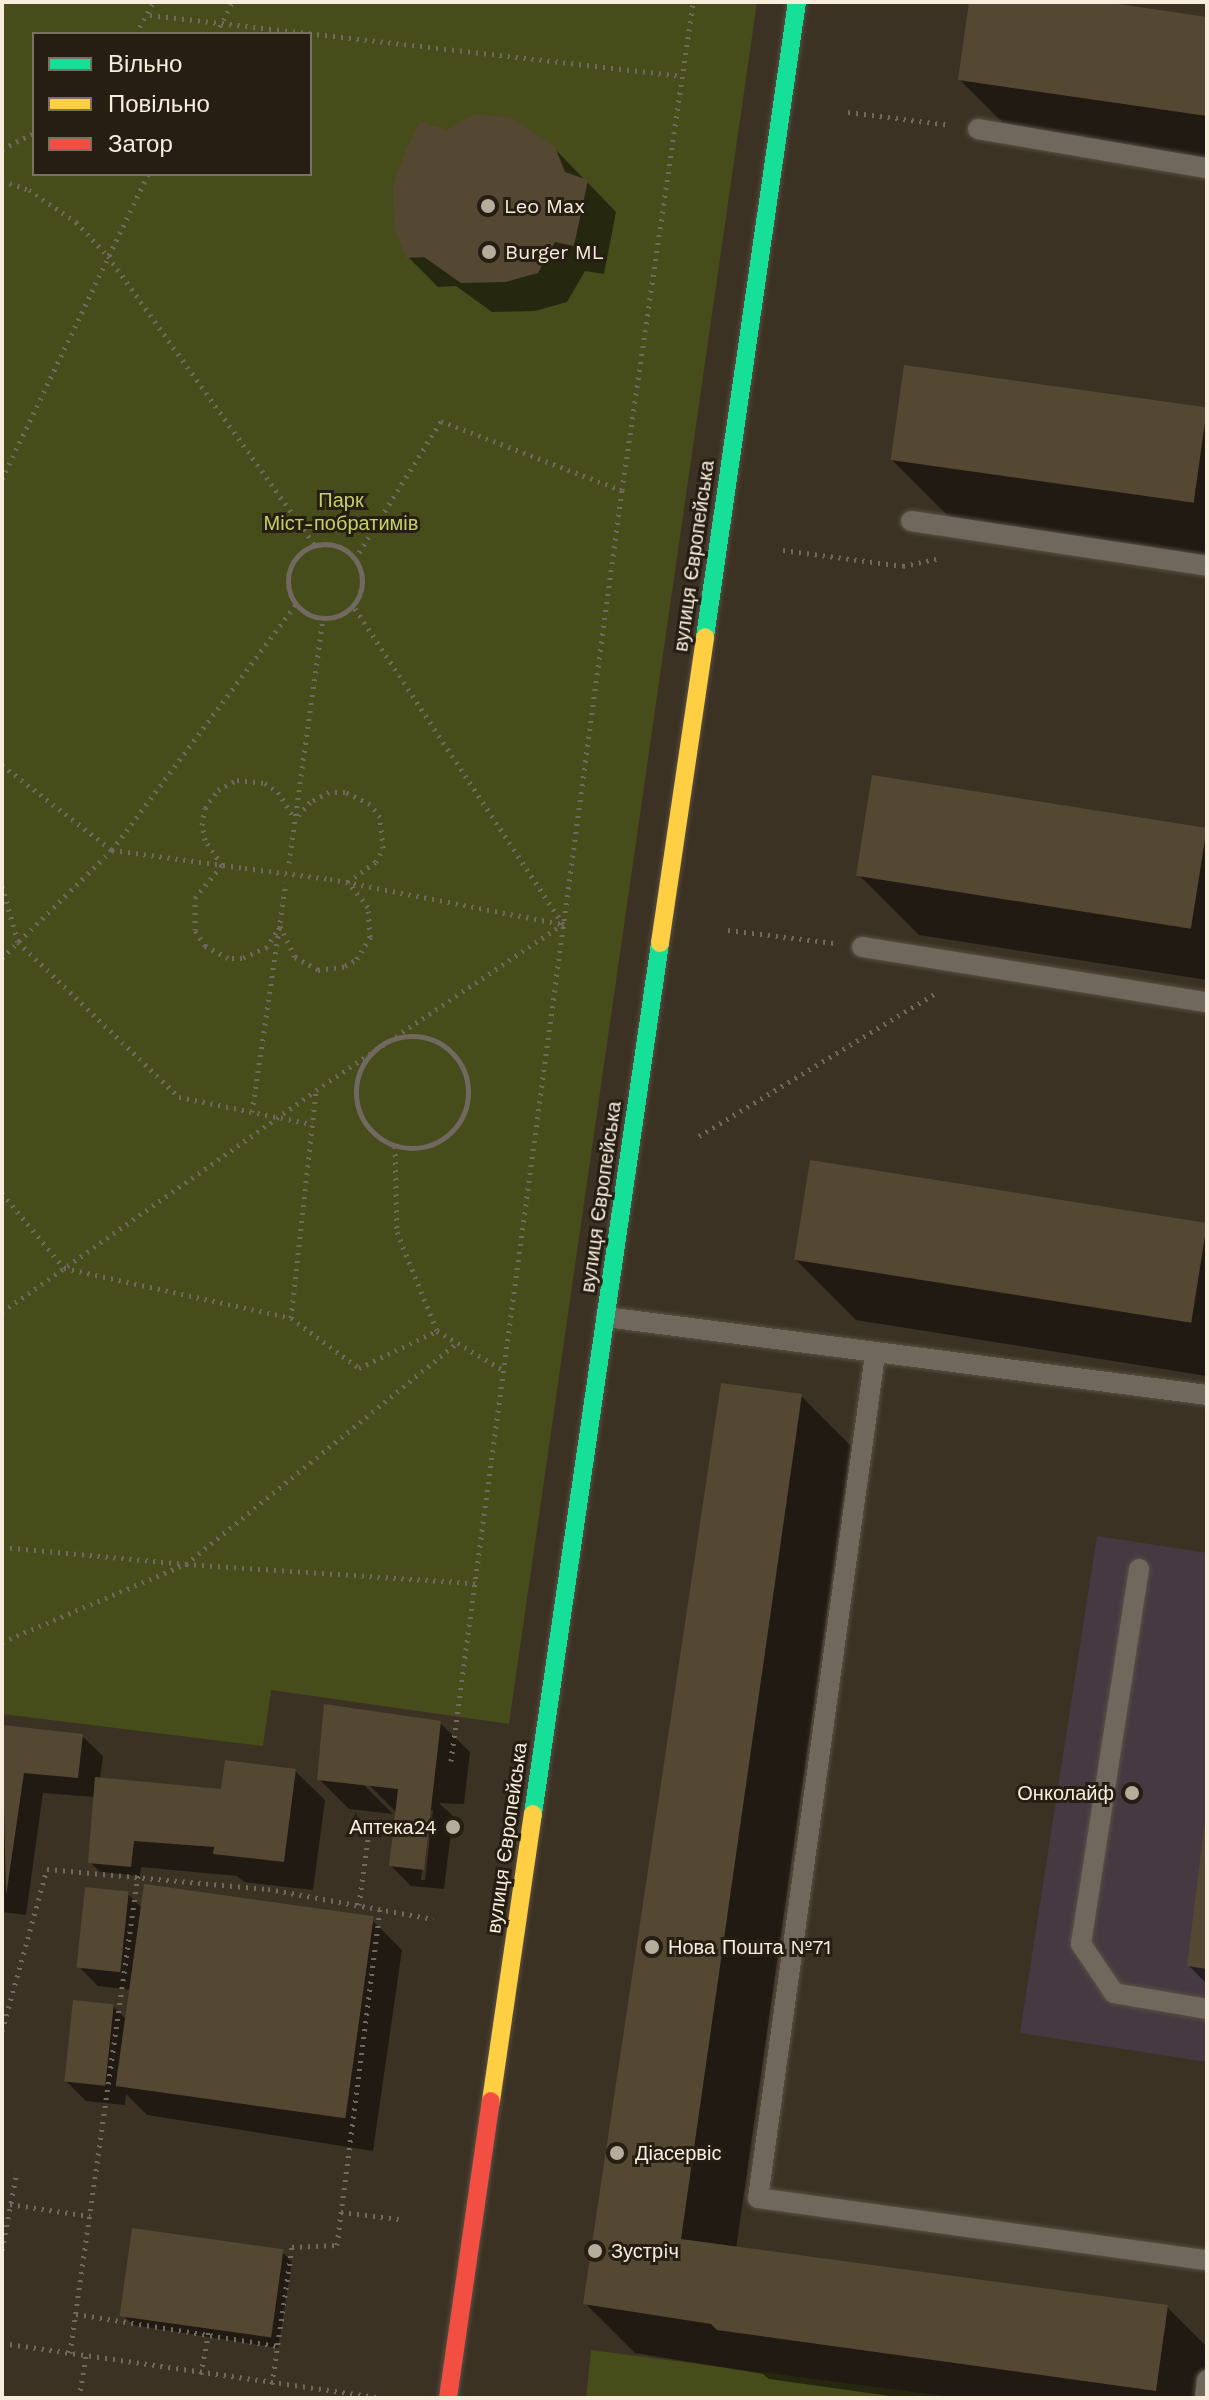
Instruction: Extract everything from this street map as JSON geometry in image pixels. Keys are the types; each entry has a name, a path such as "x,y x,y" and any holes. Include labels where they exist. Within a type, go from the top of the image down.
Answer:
{"street":[{"name":"вулиця Європейська","path":"448,2398 797,2"}],"lane":[{"path":"978,129 1207,168"},
{"path":"911,521 1207,566"},
{"path":"862,947 1207,1002"},
{"path":"606,1317 875,1355 1207,1395"},
{"path":"875,1355 758,2198 1207,2260"},
{"path":"1139,1569 1081,1944 1114,1993 1207,2009"},
{"path":"1205,2398 1207,2380"}],"path":[{"path":"137,32 150,15 153,2"},
{"path":"217,32 232,2"},
{"path":"451,1761 622,490 693,2"},
{"path":"150,15 307,32"},
{"path":"312,33 683,76"},
{"path":"848,112 978,129"},
{"path":"2,149 32,134"},
{"path":"2,479 147,176"},
{"path":"2,181 29,190 76,222 108,256 315,545"},
{"path":"355,559 441,421 622,490"},
{"path":"328,544 355,559 362,582 353,606 323,618 296,604 288,580 291,565 315,545 328,544"},
{"path":"783,550 903,566 946,557"},
{"path":"2,958 112,850 296,604"},
{"path":"353,606 563,924"},
{"path":"289,863 323,618"},
{"path":"2,765 112,850 330,879 563,924"},
{"path":"222,865 205,840 202,825 205,808 218,790 237,780 265,783 278,792 295,819"},
{"path":"295,819 310,802 329,792 357,795 370,804 380,817 383,848 370,869 348,882"},
{"path":"222,865 195,898 195,930 205,946 228,958 242,958 267,947 280,926"},
{"path":"280,926 295,957 308,966 333,970 357,959 370,937 372,921 348,882"},
{"path":"252,1112 286,883"},
{"path":"2,886 18,942 179,1097 312,1124"},
{"path":"2,1312 316,1090 563,924"},
{"path":"728,930 862,947"},
{"path":"699,1136 981,966"},
{"path":"409,1036 428,1038 459,1061 467,1080 468,1100 449,1134 432,1144 395,1146 367,1125 358,1108 357,1081 376,1049 409,1036"},
{"path":"291,1318 316,1090"},
{"path":"395,1146 397,1232 437,1331 503,1370"},
{"path":"2,1193 64,1268 291,1318 359,1368 437,1331"},
{"path":"2,1642 186,1564 457,1343"},
{"path":"2,1547 186,1564 475,1583"},
{"path":"359,1905 369,1831"},
{"path":"2,2031 47,1869 126,1877 138,1873 380,1908 433,1919"},
{"path":"70,2353 118,2045 135,1924 138,1873"},
{"path":"272,2384 292,2247 337,2245 371,1958 380,1908"},
{"path":"355,2021 365,2022"},
{"path":"350,2079 358,2081"},
{"path":"2,2250 17,2171"},
{"path":"2,2203 90,2216"},
{"path":"341,2212 399,2219"},
{"path":"76,2314 209,2332 277,2346"},
{"path":"201,2374 209,2332"},
{"path":"2,2343 378,2397"},
{"path":"79,2398 86,2356"}],"shaded area":[{"name":"Онколайф","path":"1097,1536 1207,1553 1207,2062 1020,2033"}],"green space":[{"name":"Парк Міст-побратимів","path":"2,2 757,2 509,1724 271,1690 263,1746 2,1714"},
{"path":"591,2350 960,2398 586,2398"}],"building":[{"path":"969,2 1105,2 1207,17 1207,116 958,80"},
{"name":"Leo Max","path":"475,114 512,118 555,147 565,172 588,180 574,246 555,242 538,273 505,282 461,283 424,257 406,258 394,227 393,185 406,150 420,122 447,130"},
{"path":"904,365 1207,408 1194,503 891,460"},
{"path":"872,775 1207,828 1191,929 856,876"},
{"path":"810,1160 1207,1223 1191,1323 794,1260"},
{"path":"721,1383 802,1394 681,2239 1168,2305 1156,2391 717,2330 711,2324 583,2304"},
{"path":"324,1704 441,1721 424,1870 389,1866 398,1789 317,1780"},
{"path":"2,1725 83,1734 78,1778 24,1773 6,1896"},
{"path":"225,1760 296,1769 284,1862 213,1854 214,1847 134,1841 131,1867 88,1863 95,1777 221,1789"},
{"path":"1207,1820 1207,1969 1187,1966"},
{"path":"144,1884 374,1916 345,2118 116,2086"},
{"path":"85,1887 129,1892 120,1972 77,1968"},
{"path":"73,2000 114,2004 105,2086 64,2082"},
{"path":"132,2228 284,2249 271,2337 120,2316"}],"traffic: fast":[{"path":"705,637 797,2"},
{"path":"533,1814 660,943"}],"traffic: slow":[{"path":"660,943 705,637"},
{"path":"491,2101 533,1814"}],"traffic: jam":[{"path":"448,2398 491,2101"}],"place":[{"name":"Leo Max","path":"488,206"},
{"name":"Burger ML","path":"489,252"},
{"name":"Онколайф","path":"1132,1793"},
{"name":"Аптека24","path":"453,1827"},
{"name":"Нова Пошта №71","path":"652,1947"},
{"name":"Діасервіс","path":"617,2153"},
{"name":"Зустрiч","path":"595,2251"}]}
